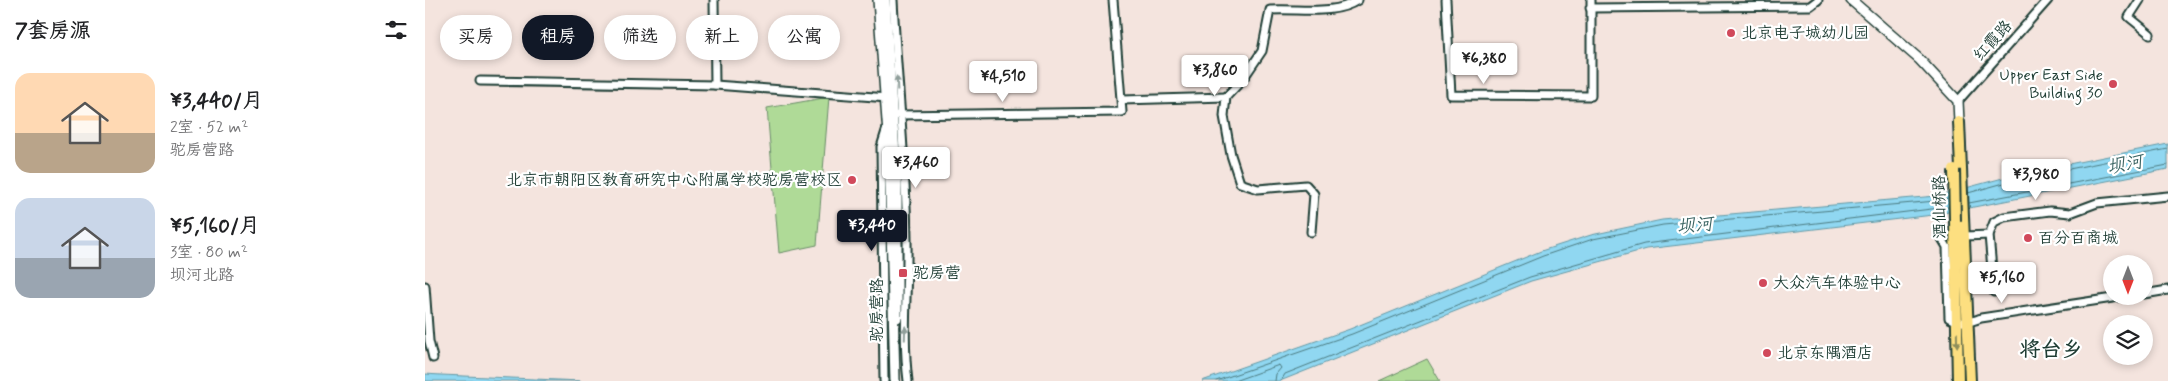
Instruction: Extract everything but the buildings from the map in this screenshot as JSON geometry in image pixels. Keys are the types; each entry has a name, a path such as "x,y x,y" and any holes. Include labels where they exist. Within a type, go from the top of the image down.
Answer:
{"main road":[{"name":"酒仙桥路","path":"1957,381 1959,122"},
{"name":"酒仙桥路","path":"1959,221 1965,236 1970,381"}],"street":[{"path":"714,0 715,85"},
{"name":"驼房营路","path":"878,0 887,98 897,115 899,381"},
{"name":"驼房营路","path":"885,0 895,381"},
{"path":"893,0 898,92 897,115 907,239 904,353 908,381"},
{"path":"897,115 1122,112 1113,0"},
{"path":"1311,232 1314,194 1306,185 1258,189 1240,183 1231,155 1223,116 1226,97 1243,79 1262,52 1270,10 1320,10 1351,5 1358,0"},
{"path":"1446,0 1451,95 1591,96 1590,4 1810,6 1818,0"},
{"path":"1851,0 1919,59 1958,101"},
{"name":"红霞路","path":"1958,101 2048,0"},
{"path":"2140,0 2129,17 2150,34"},
{"path":"479,81 715,85 887,98"},
{"path":"1122,100 1226,97"},
{"name":"酒仙桥路","path":"1958,101 1959,122"},
{"path":"885,381 881,147 887,126"},
{"path":"1994,292 1989,235 1994,222 2004,217 2050,211 2070,213 2097,203 2168,196"},
{"path":"1965,236 1989,235"},
{"path":"1941,238 1947,247 1949,318 1957,322 1968,323 1981,318 2103,299"},
{"path":"425,286 429,341 433,358"},
{"path":"2153,292 2168,290"}],"green space":[{"path":"829,97 817,245 779,253 767,108"},
{"path":"1427,359 1440,381 1379,381"}],"water":[{"name":"坝河","path":"2168,144 2168,169 1933,215 1646,249 1531,281 1280,381 1202,381 1350,329 1541,251 1591,235 1662,220 1936,196 2014,175"},
{"path":"425,374 441,375 581,381 425,381"}],"place":[{"name":"北京电子城幼儿园","path":"1731,33"},
{"name":"Upper East Side Building 30","path":"2113,84"},
{"name":"北京市朝阳区教育研究中心附属学校驼房营校区","path":"852,180"},
{"name":"百分百商城","path":"2028,238"},
{"name":"驼房营","path":"903,273"},
{"name":"大众汽车体验中心","path":"1763,283"},
{"name":"北京东隅酒店","path":"1767,353"}],"district":[{"name":"将台乡","path":"2051,350"}]}
